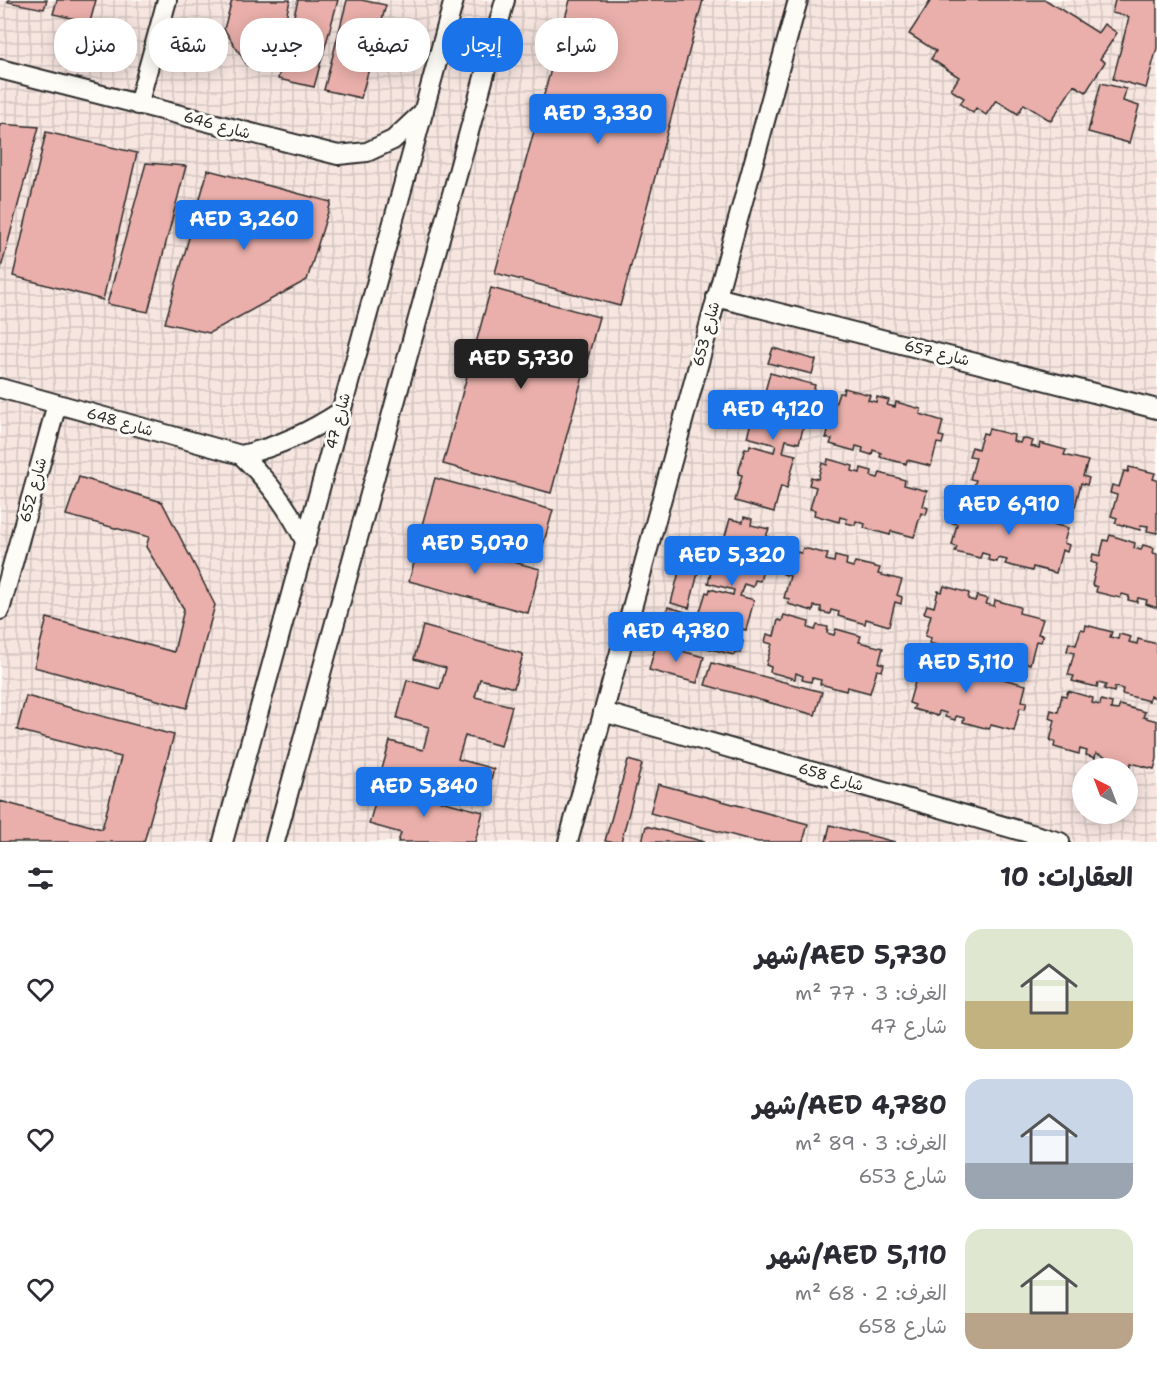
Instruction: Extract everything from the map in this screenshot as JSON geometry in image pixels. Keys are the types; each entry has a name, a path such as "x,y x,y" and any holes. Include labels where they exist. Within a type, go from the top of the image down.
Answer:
{"street":[{"path":"138,105 167,0"},
{"name":"شارع 47","path":"223,842 454,0"},
{"path":"275,842 505,0"},
{"name":"شارع 653","path":"568,842 798,0"},
{"name":"شارع 646","path":"0,69 338,155 367,152 393,140 424,111"},
{"name":"شارع 657","path":"716,297 1157,409"},
{"name":"شارع 648","path":"0,388 241,456 279,495 306,543"},
{"name":"شارع 652","path":"0,610 57,404"},
{"path":"241,456 293,440 340,412"},
{"name":"شارع 658","path":"603,712 1060,842"}],"shaded area":[{"path":"0,0 1157,0 1157,842 0,842"}],"building":[{"path":"8,0 47,0 44,9 8,2"},
{"path":"57,0 96,0 91,18 72,18 53,14"},
{"path":"232,0 290,0 286,18 240,18 240,54 228,35 227,18"},
{"path":"298,0 338,0 324,51 324,18 293,18"},
{"path":"347,0 386,5 383,18 342,18"},
{"path":"570,0 703,0 620,306 495,273 550,72 618,72 618,18 565,18"},
{"path":"931,0 1046,0 1098,33 1104,24 1117,33 1100,59 1105,62 1086,92 1074,85 1051,121 1024,104 1018,114 996,100 986,115 976,108 973,113 960,104 964,98 951,90 959,77 931,59 936,51 909,34"},
{"path":"1115,0 1157,0 1157,48 1146,88 1113,79 1129,17 1112,13"},
{"path":"336,43 336,72 368,72 361,98 324,90"},
{"path":"280,72 318,72 314,87 278,79"},
{"path":"1101,83 1126,89 1123,101 1139,106 1129,143 1088,132"},
{"path":"0,124 39,127 0,272"},
{"path":"46,132 137,153 103,300 13,276"},
{"path":"146,163 186,166 148,312 107,304"},
{"path":"208,170 331,202 307,280 209,333 165,323"},
{"path":"491,288 599,317 551,493 443,464"},
{"path":"773,348 816,360 812,374 768,363"},
{"path":"770,373 815,385 799,443 786,440 783,452 796,455 787,488 781,486 774,512 735,501 742,475 738,474 745,448 749,449 750,445 774,452 776,445 747,437 758,397 763,399"},
{"path":"844,388 870,395 868,400 876,402 877,397 889,400 887,405 895,407 896,402 921,409 920,414 943,421 939,436 944,437 942,444 937,443 931,466 907,460 906,464 880,457 881,453 873,450 872,455 862,452 863,448 856,446 855,451 830,444 832,439 826,438 832,417 825,415 827,407 834,408 839,393 843,393"},
{"path":"989,429 1014,435 1013,441 1020,443 1022,438 1033,441 1031,446 1039,448 1040,443 1066,450 1064,455 1088,461 1083,476 1089,478 1087,485 1081,483 1075,507 1052,500 1051,504 1024,498 1026,493 1017,491 1016,495 1006,493 1008,488 1001,487 999,492 974,485 976,480 970,479 976,457 969,456 972,447 978,449 983,433 987,434"},
{"path":"828,459 853,466 852,471 860,473 861,468 872,471 871,476 878,478 880,473 905,480 904,485 927,491 923,506 928,508 926,515 921,513 914,537 891,531 890,535 864,528 865,524 856,521 855,525 846,523 847,519 840,517 839,522 814,515 815,510 810,509 816,487 809,485 811,477 818,479 822,463 827,465"},
{"path":"1129,467 1155,473 1153,479 1157,480 1157,533 1147,531 1148,526 1141,525 1140,530 1115,523 1117,518 1111,516 1117,495 1110,493 1112,485 1119,487 1124,471 1128,472"},
{"path":"79,477 162,502 215,605 187,708 34,667 47,618 174,652 184,609 146,547 149,537 66,515"},
{"path":"435,478 553,510 540,556 422,525"},
{"path":"970,496 995,502 993,508 1001,510 1003,504 1014,507 1012,513 1020,515 1021,510 1047,516 1045,522 1068,528 1064,543 1069,545 1067,552 1062,550 1056,573 1033,567 1032,571 1005,564 1007,560 998,558 997,562 988,560 989,555 982,553 980,558 955,552 957,547 952,545 957,524 950,522 953,514 960,516 964,500 968,501"},
{"path":"744,517 752,519 751,525 769,529 766,536 772,538 760,581 755,580 753,587 744,584 740,596 754,600 746,630 742,629 738,640 743,641 740,653 735,652 734,655 695,645 696,642 692,640 695,628 700,629 702,620 698,618 706,592 709,593 710,589 733,595 734,590 708,583 719,542 723,543 730,519 743,522"},
{"path":"1110,535 1135,543 1134,548 1141,550 1143,545 1154,548 1153,553 1157,554 1157,608 1146,604 1147,600 1138,598 1137,602 1128,600 1129,596 1122,594 1120,598 1096,592 1097,587 1092,585 1097,564 1091,562 1093,554 1100,556 1104,540 1108,541"},
{"path":"421,538 540,569 528,613 409,581"},
{"path":"803,548 828,554 826,560 834,562 835,556 847,559 846,565 853,567 855,562 880,568 878,574 902,580 897,595 902,597 901,604 895,602 889,626 866,619 865,624 838,616 839,612 831,610 830,614 821,612 821,607 814,606 813,611 788,604 790,599 784,598 790,576 783,574 785,566 792,568 797,552 801,553"},
{"path":"680,568 698,573 689,608 671,603"},
{"path":"944,586 969,593 968,599 975,601 977,596 988,599 986,604 994,606 995,600 1020,607 1019,613 1043,619 1038,634 1043,635 1041,642 1036,641 1030,664 1007,658 1006,662 979,655 981,651 972,649 971,653 961,651 963,646 956,644 955,650 929,643 931,638 925,636 931,615 924,613 927,605 934,607 938,591 942,592"},
{"path":"668,607 686,612 678,638 660,633"},
{"path":"784,615 809,622 808,628 815,630 817,625 828,627 827,633 834,635 836,629 861,636 859,642 883,648 879,663 884,664 882,671 877,670 870,693 847,687 846,691 820,684 821,680 812,678 811,682 802,680 803,676 796,673 795,679 770,672 771,667 766,665 772,644 765,642 767,634 774,636 778,620 782,621"},
{"path":"1086,625 1112,632 1110,637 1118,639 1119,634 1131,637 1129,642 1137,644 1138,639 1157,644 1157,698 1150,696 1149,701 1122,694 1123,689 1115,687 1114,692 1104,689 1106,685 1098,683 1097,687 1072,681 1074,676 1068,675 1074,653 1067,651 1069,643 1076,645 1081,629 1085,630"},
{"path":"423,626 523,654 514,688 480,679 475,697 512,706 501,746 465,736 458,759 494,769 484,804 380,776 390,741 423,750 429,727 397,718 407,680 440,689 446,668 414,659"},
{"path":"656,644 704,657 697,683 649,670"},
{"path":"927,653 953,660 951,666 959,668 960,662 971,665 970,671 978,673 979,667 1004,674 1003,679 1026,685 1022,701 1027,702 1025,709 1020,708 1014,731 991,725 989,729 963,722 964,718 956,716 955,720 945,717 946,713 939,711 938,716 913,709 915,705 909,703 915,682 908,680 910,672 917,674 922,657 926,659"},
{"path":"712,663 822,692 815,715 705,685"},
{"path":"1068,691 1093,698 1092,703 1100,705 1101,700 1112,703 1111,709 1118,710 1120,705 1145,712 1143,717 1157,721 1157,759 1154,769 1138,765 1138,758 1104,758 1105,756 1096,753 1095,758 1086,755 1087,751 1080,749 1079,754 1054,747 1055,742 1050,741 1055,720 1049,718 1051,710 1058,712 1062,695 1066,696"},
{"path":"26,696 174,735 144,842 0,842 0,801 102,829 121,757 17,730"},
{"path":"628,760 642,764 621,842 605,841"},
{"path":"658,784 808,824 803,842 758,842 650,813"},
{"path":"380,785 483,812 475,842 398,842 401,833 369,824"},
{"path":"830,825 895,842 826,842"},
{"path":"646,826 705,842 642,842"}]}
